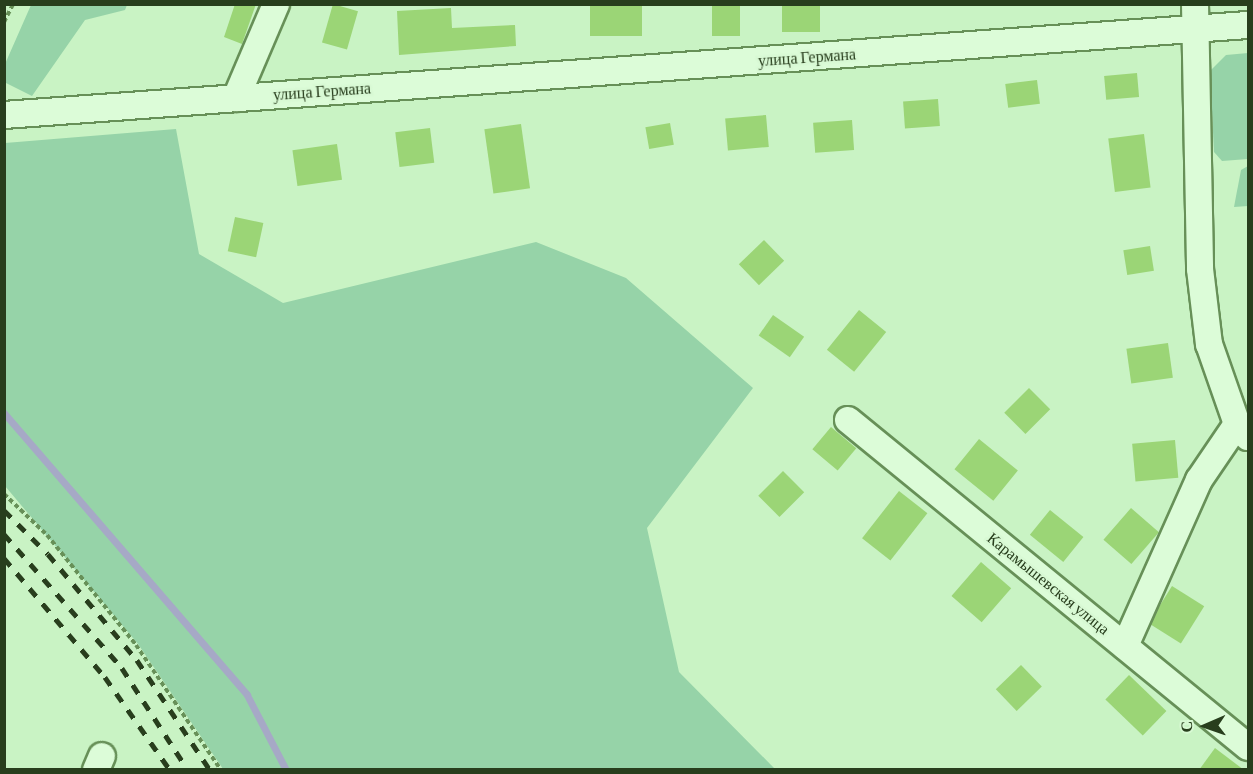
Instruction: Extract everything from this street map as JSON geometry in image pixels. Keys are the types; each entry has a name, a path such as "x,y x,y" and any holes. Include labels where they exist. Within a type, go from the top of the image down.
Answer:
{"street":[{"path":"236,98 276,4"},
{"path":"1125,646 1199,480 1243,431 1209,345 1200,269 1195,4"},
{"name":"улица Германа","path":"4,115 1195,31 1248,25"},
{"name":"Карамышевская улица","path":"848,420 1248,747"}],"path":[{"path":"4,22 13,4"},
{"path":"4,494 47,535 136,645 221,770"}],"green space":[{"path":"31,4 127,5 125,10 85,20 32,96 4,82 5,64"},
{"path":"1248,53 1248,159 1222,161 1214,152 1210,71 1226,55"},
{"path":"176,129 199,254 283,303 536,242 626,278 753,388 647,528 679,672 775,769 223,769 138,644 5,486 5,143"},
{"path":"1248,166 1248,206 1234,207 1241,170"}],"building":[{"path":"235,4 256,4 242,44 224,37"},
{"path":"333,4 358,11 347,50 322,42"},
{"path":"590,4 642,4 642,36 590,36"},
{"path":"712,4 740,4 740,36 712,36"},
{"path":"782,4 820,4 820,32 782,32"},
{"path":"451,8 452,28 515,25 516,46 399,55 397,11"},
{"path":"1137,73 1139,97 1106,100 1104,76"},
{"path":"1037,80 1040,104 1008,108 1005,84"},
{"path":"938,99 940,126 905,128 903,101"},
{"path":"766,115 769,147 728,150 725,119"},
{"path":"852,120 854,150 815,153 813,123"},
{"path":"670,123 674,145 649,149 645,127"},
{"path":"521,124 530,188 493,194 484,129"},
{"path":"430,128 434,163 400,167 395,132"},
{"path":"1144,134 1151,188 1115,192 1108,138"},
{"path":"337,144 342,180 297,186 292,150"},
{"path":"235,217 263,223 256,257 228,251"},
{"path":"764,240 784,261 759,285 739,264"},
{"path":"1150,246 1154,271 1127,275 1123,250"},
{"path":"859,310 886,332 854,372 827,350"},
{"path":"773,315 804,337 790,357 759,335"},
{"path":"1168,343 1173,378 1131,384 1126,349"},
{"path":"1029,388 1050,409 1025,434 1004,413"},
{"path":"831,427 856,448 838,470 812,449"},
{"path":"979,439 1018,470 993,501 954,469"},
{"path":"1175,440 1178,478 1135,482 1132,444"},
{"path":"783,471 804,492 779,517 758,496"},
{"path":"899,491 927,513 890,560 862,538"},
{"path":"1131,508 1159,532 1131,564 1103,540"},
{"path":"1050,510 1083,537 1063,562 1030,535"},
{"path":"981,562 1011,588 982,622 951,596"},
{"path":"1172,586 1204,606 1181,643 1149,623"},
{"path":"1021,665 1042,687 1017,711 996,689"},
{"path":"1129,675 1166,711 1143,736 1105,699"},
{"path":"1215,748 1244,770 1199,770"}],"waterway":[{"path":"4,413 247,695 286,770"}],"railway":[{"path":"4,510 48,554 137,660 210,770"},
{"path":"4,534 122,668 188,770"},
{"path":"4,558 105,677 170,770"}]}
